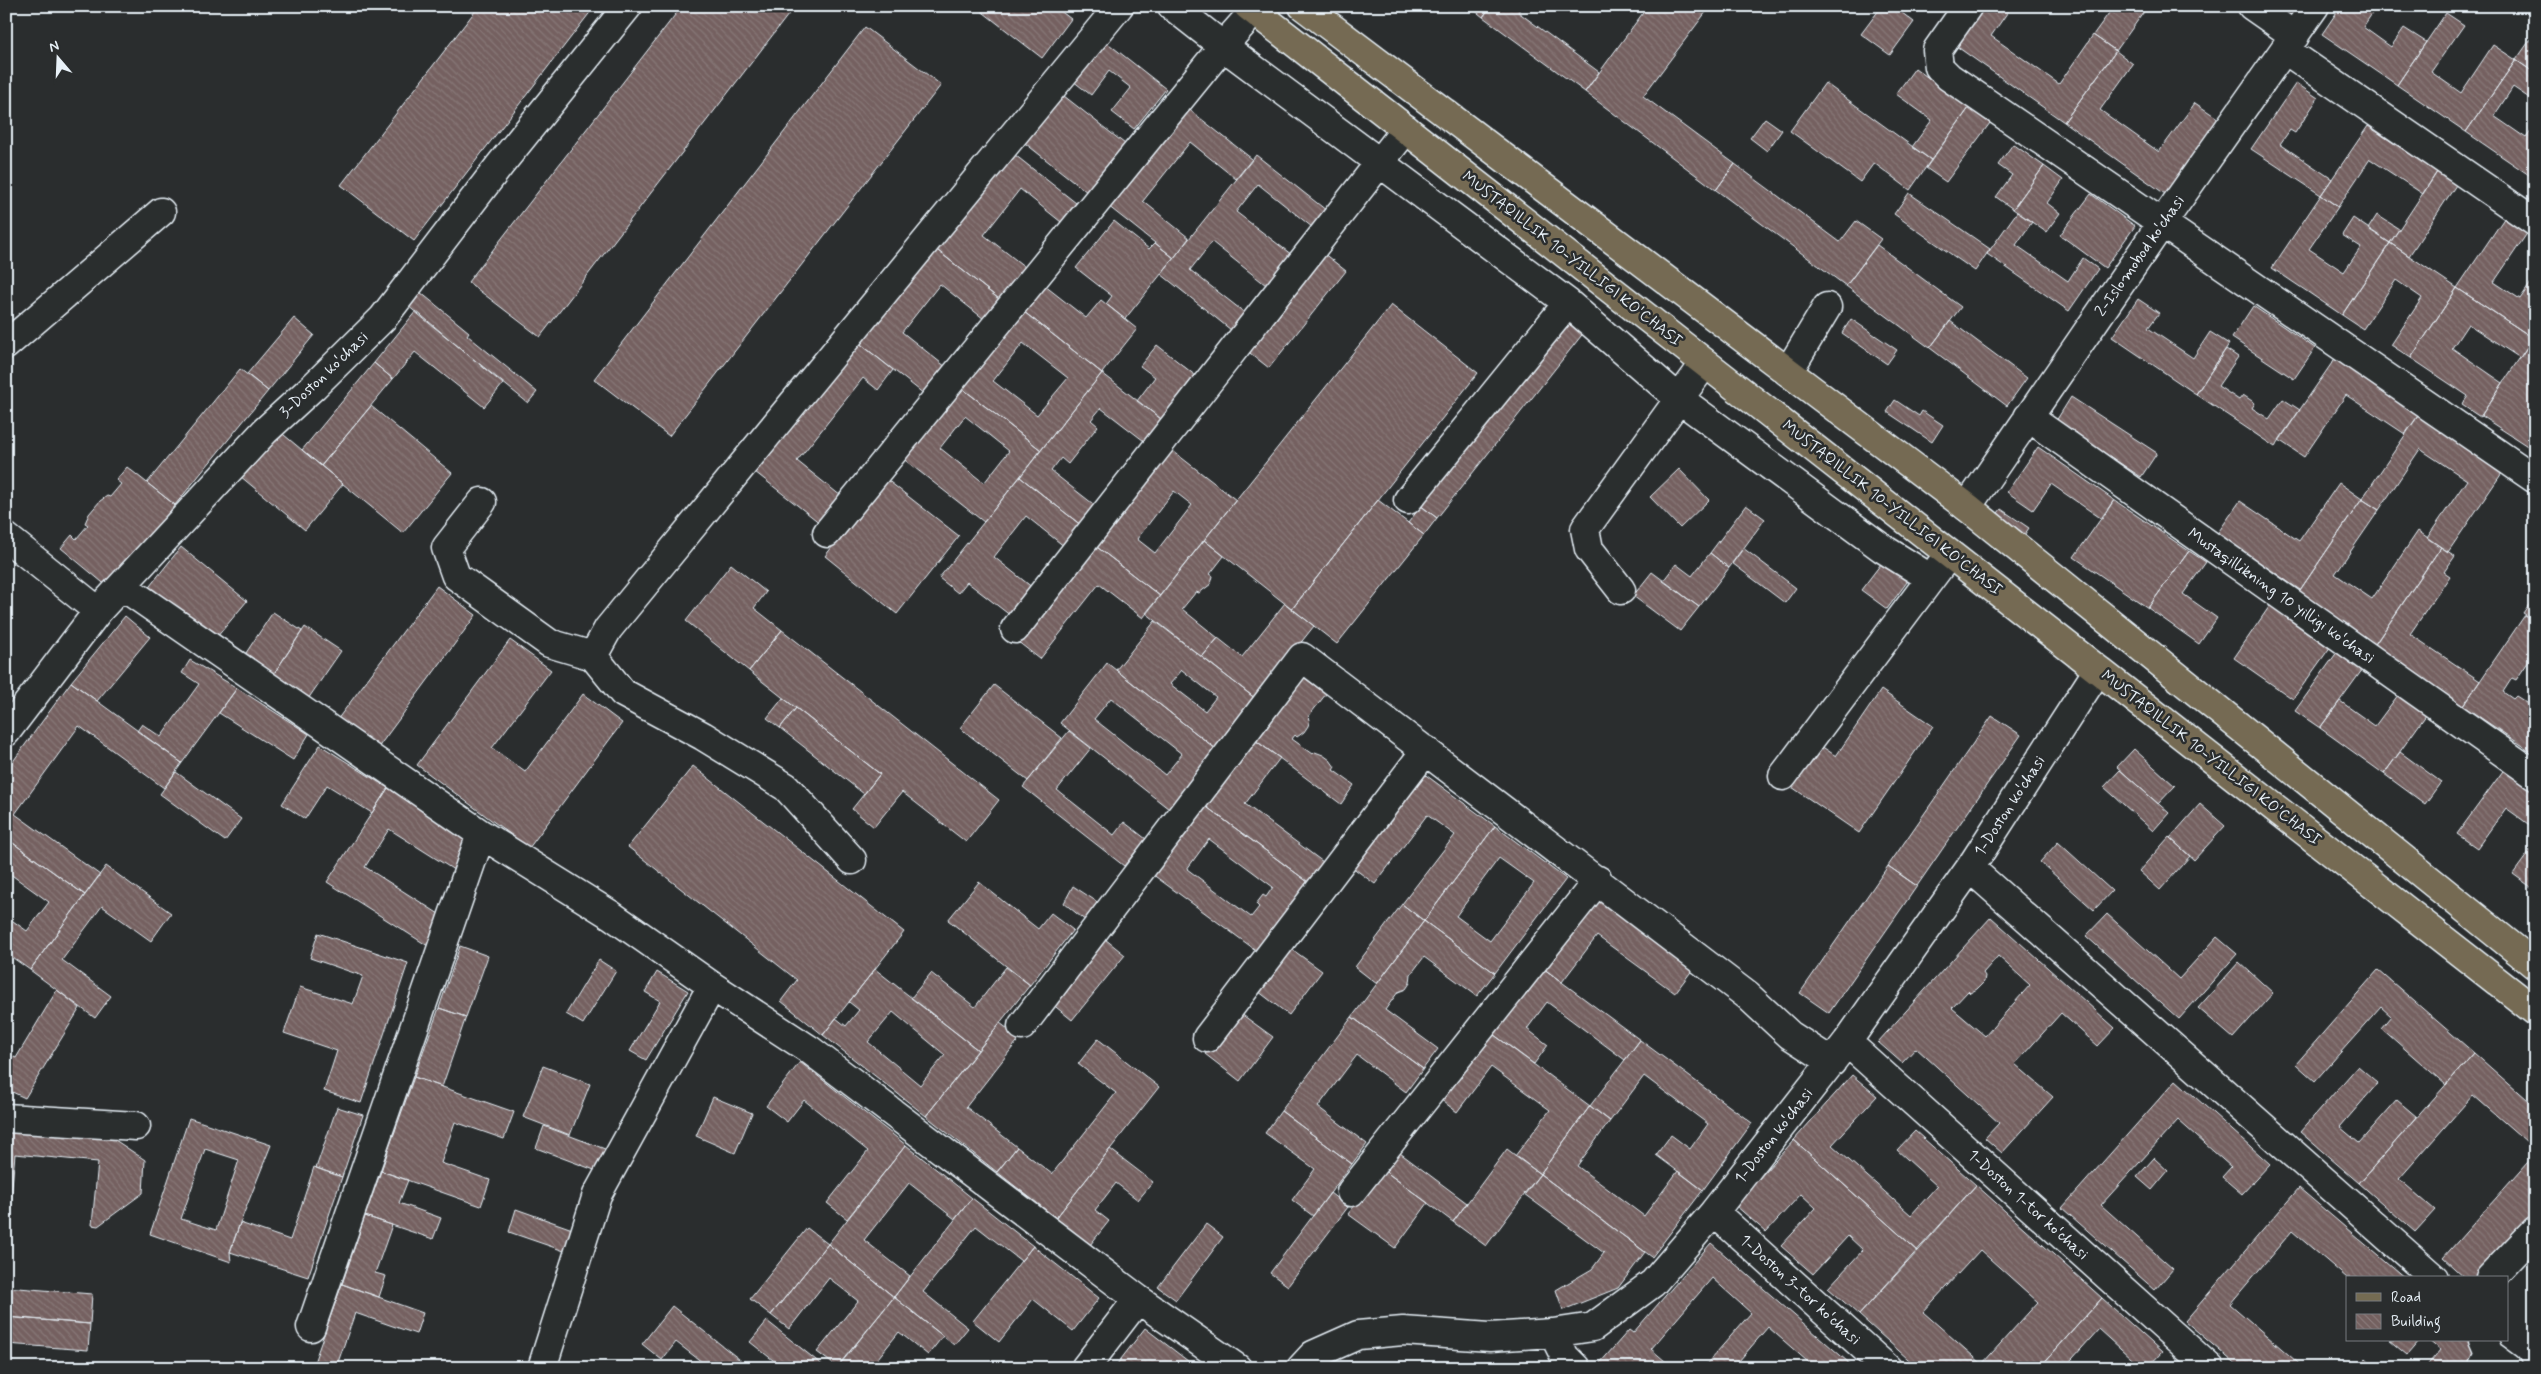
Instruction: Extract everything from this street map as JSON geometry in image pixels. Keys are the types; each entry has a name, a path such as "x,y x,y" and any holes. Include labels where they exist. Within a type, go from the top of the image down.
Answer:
{"main road":[{"path":"1303,6 1967,507 2535,966"},
{"name":"MUSTAQILLIK 10-YILLIGI KO'CHASI","path":"1251,8 2535,1011"}],"street":[{"name":"3-Doston koʻchasi","path":"6,732 98,611 265,431 383,318 500,165 628,6"},
{"path":"593,656 608,629 1119,6"},
{"path":"1172,6 1222,46 1568,303 1678,398 1882,548 1930,578"},
{"path":"1968,6 1937,50 1939,67 1949,77 2535,479"},
{"path":"2252,6 2290,43 2535,222"},
{"name":"2-Islomobod koʻchasi","path":"1967,507 2162,223 2315,6"},
{"path":"827,533 1251,8"},
{"path":"1015,629 1406,129"},
{"path":"6,345 161,212"},
{"path":"1408,500 1568,303"},
{"path":"1788,372 1827,307"},
{"path":"1621,590 1589,549 1585,529 1705,363"},
{"name":"Mustaqillikning 10 yilligi koʻchasi","path":"2028,417 2535,774"},
{"path":"482,502 446,548 456,576 549,643 593,656 623,693 703,736 786,787 852,860"},
{"path":"6,537 98,611"},
{"path":"1783,776 1949,554"},
{"path":"122,586 481,834 611,915 712,986 810,1050 1138,1299 1237,1368"},
{"name":"1-Doston 1-tor koʻchasi","path":"1022,1026 1302,657 1598,880 1748,996 1790,1035 1839,1052 2210,1368"},
{"name":"1-Doston koʻchasi","path":"1301,1368 1313,1355 1358,1335 1403,1331 1490,1337 1553,1333 1593,1326 1653,1282 1714,1212 1839,1052 1970,868 2098,670"},
{"path":"1207,1038 1426,750"},
{"path":"311,1327 481,834"},
{"path":"1970,868 2432,1276"},
{"path":"1351,1192 1598,880"},
{"path":"542,1368 597,1195 712,986"},
{"path":"6,1118 136,1126"},
{"name":"1-Doston 3-tor koʻchasi","path":"1714,1212 1887,1368"},
{"path":"2492,1276 2535,1231"},
{"path":"1085,1368 1138,1299"},
{"path":"1553,1333 1565,1364"}],"building":[{"path":"479,6 595,6 414,241 341,185"},
{"path":"682,6 795,6 540,337 468,282"},
{"path":"975,6 1054,6 1071,19 1042,58"},
{"path":"1469,6 1491,6 1483,17"},
{"path":"1491,6 1522,6 1518,12 1599,72 1585,92 1483,17"},
{"path":"1648,6 1699,6 1706,12 1643,96 1735,164 1716,190 1585,92"},
{"path":"1882,6 1893,6 1914,22 1890,55 1861,34"},
{"path":"1984,6 2012,6 1991,36 2059,84 2093,35 2116,51 2064,122 1956,46"},
{"path":"2114,6 2148,6 2116,51 2093,35"},
{"path":"2271,6 2297,6 2288,18"},
{"path":"2341,6 2377,6 2363,27 2391,47 2404,28 2426,42 2397,85 2322,34"},
{"path":"2446,13 2464,25 2431,72 2461,93 2493,45 2516,60 2466,132 2397,85"},
{"path":"865,27 941,85 669,436 594,379"},
{"path":"2535,33 2535,70 2533,72 2516,60"},
{"path":"1100,37 1166,89 1134,129 1112,112 1131,88 1109,71 1091,95 1068,77"},
{"path":"2116,51 2133,64 2100,110 2159,152 2195,103 2219,119 2165,194 2064,122"},
{"path":"2516,60 2535,73 2535,102 2513,87 2494,116 2526,138 2535,126 2535,173 2532,177 2466,132"},
{"path":"1915,68 1969,108 1931,160 1912,147 1932,120 1896,94"},
{"path":"1825,83 1931,160 1910,190 1874,163 1860,182 1790,131"},
{"path":"2296,83 2318,98 2295,133 2290,130 2280,144 2332,179 2321,195 2251,149"},
{"path":"1059,92 1125,144 1087,192 1021,140"},
{"path":"1181,103 1252,159 1236,179 1190,142 1143,201 1189,238 1174,258 1103,202"},
{"path":"1969,108 1990,123 1946,182 1926,168"},
{"path":"1765,118 1782,130 1767,151 1750,138"},
{"path":"2368,126 2437,172 2423,194 2370,159 2338,207 2321,195"},
{"path":"2013,144 2044,166 2013,209 1996,197 2012,175 1998,165"},
{"path":"1010,151 1076,203 1061,222 1020,189 984,235 1025,267 999,299 933,247"},
{"path":"1256,155 1331,214 1317,231 1258,184 1236,212 1296,258 1271,289 1212,242 1190,270 1249,316 1236,334 1161,274"},
{"path":"1735,164 1840,242 1856,221 1881,239 1846,286 1716,190"},
{"path":"2044,166 2063,180 2047,203 2060,213 2046,232 2013,209"},
{"path":"2437,172 2456,185 2409,256 2390,243"},
{"path":"1909,193 1990,249 1975,271 1894,214"},
{"path":"2091,194 2135,226 2105,268 2060,235"},
{"path":"2321,195 2338,207 2309,249 2344,272 2361,247 2342,235 2353,218 2390,243 2342,315 2272,268"},
{"path":"2017,212 2032,222 2016,245 2068,281 2083,258 2098,269 2069,311 1987,254"},
{"path":"2377,215 2399,229 2390,243 2368,229"},
{"path":"2505,217 2528,232 2494,282 2520,299 2535,277 2533,338 2457,288"},
{"path":"1114,221 1149,249 1155,243 1174,258 1125,319 1106,304 1112,296 1076,268"},
{"path":"2390,243 2457,288 2411,358 2391,345 2422,298 2396,280 2363,329 2342,315"},
{"path":"1877,245 1961,307 1930,348 1846,286"},
{"path":"933,247 999,299 984,319 940,284 902,332 946,367 924,394 858,342"},
{"path":"1323,253 1346,271 1269,368 1246,350"},
{"path":"1040,282 1086,318 1101,300 1137,329 1102,373 1019,308"},
{"path":"2457,288 2533,338 2520,358 2468,324 2452,348 2503,383 2480,417 2462,405 2468,396 2411,358"},
{"path":"420,292 469,332 467,335 537,392 528,403 408,306"},
{"path":"2138,299 2159,313 2148,328 2193,358 2210,332 2229,344 2196,394 2112,337"},
{"path":"1391,305 1478,373 1292,609 1204,540"},
{"path":"2253,306 2315,348 2294,379 2232,338"},
{"path":"1019,308 1102,373 1041,450 958,385","holes":["1023,343 1068,378 1037,415 993,381"]},
{"path":"416,311 503,384 484,407 415,352 393,379 374,363"},
{"path":"1567,316 1585,331 1437,518 1419,504"},
{"path":"294,318 314,335 268,391 247,374"},
{"path":"1851,319 1897,350 1887,364 1842,333"},
{"path":"1950,321 2027,378 2007,406 1930,348"},
{"path":"2533,338 2535,372 2528,382 2535,386 2535,451 2481,416"},
{"path":"858,342 893,370 878,390 863,378 797,461 846,500 825,527 755,472"},
{"path":"1157,345 1196,376 1161,419 1137,401 1155,377 1140,366"},
{"path":"2226,349 2238,357 2218,386 2239,400 2243,395 2255,403 2252,408 2269,419 2283,399 2300,410 2275,447 2196,394"},
{"path":"2336,357 2420,413 2405,434 2346,395 2304,457 2279,440"},
{"path":"374,363 393,379 321,466 302,450"},
{"path":"240,369 268,391 175,505 147,483"},
{"path":"1102,373 1165,422 1148,444 1101,408 1091,420 1098,426 1068,464 1061,458 1051,471 1097,507 1082,526 1020,477"},
{"path":"958,385 1041,450 984,522 901,457","holes":["965,416 1009,451 984,483 940,448"]},
{"path":"2071,397 2157,453 2141,477 2056,421"},
{"path":"1895,400 1919,416 1922,411 1943,425 1932,442 1887,412"},
{"path":"371,406 452,473 403,533 321,466"},
{"path":"2420,413 2504,470 2448,552 2427,538 2467,480 2420,449 2379,510 2362,499"},
{"path":"278,430 343,484 305,530 240,476"},
{"path":"2038,447 2114,500 2102,519 2051,484 2033,510 2007,492"},
{"path":"1169,448 1236,500 1160,596 1093,544","holes":["1174,491 1192,505 1155,553 1137,539"]},
{"path":"127,467 175,505 108,587 61,548 72,535 76,539 88,525 85,523 89,514 100,501 107,496 110,497 121,484 116,480"},
{"path":"1679,469 1709,500 1680,528 1650,497"},
{"path":"1020,477 1082,526 1065,547 1026,516 994,557 1033,588 1011,616 967,582 958,593 939,578"},
{"path":"886,479 959,536 897,614 825,556"},
{"path":"2339,483 2362,499 2300,590 2217,534 2240,501 2299,541"},
{"path":"2362,499 2379,510 2335,574 2372,599 2418,531 2441,547 2375,644 2298,593"},
{"path":"1378,500 1424,535 1337,644 1292,609"},
{"path":"2114,500 2189,551 2148,608 2074,557"},
{"path":"1746,505 1765,519 1729,568 1710,553"},
{"path":"1421,506 1437,518 1424,535 1408,523"},
{"path":"2001,509 2029,528 2020,541 1992,521"},
{"path":"1204,540 1224,556 1210,574 1213,576 1211,584 1199,593 1196,592 1182,609 1218,638 1202,657 1146,613"},
{"path":"1093,544 1160,596 1143,618 1099,584 1040,659 1017,641"},
{"path":"181,547 247,601 211,644 146,591"},
{"path":"2441,547 2455,556 2444,572 2450,576 2410,634 2480,681 2463,706 2374,646"},
{"path":"1743,548 1796,588 1785,603 1732,563"},
{"path":"2189,551 2206,562 2183,594 2217,618 2199,644 2148,608"},
{"path":"1710,553 1729,568 1699,607 1663,581 1676,564 1692,576"},
{"path":"1884,560 1910,578 1887,609 1861,590"},
{"path":"731,564 766,592 754,608 782,630 749,671 686,621"},
{"path":"1652,572 1699,607 1680,631 1633,596"},
{"path":"437,586 476,615 377,749 337,720"},
{"path":"2535,596 2535,621 2523,613"},
{"path":"1285,603 1314,626 1256,699 1202,657 1218,638 1242,657"},
{"path":"2271,604 2331,646 2293,699 2234,658"},
{"path":"273,612 302,631 273,675 244,656"},
{"path":"2525,615 2535,621 2535,645 2527,656 2531,658 2516,680 2512,678 2503,692 2513,699 2516,696 2535,708 2535,754 2463,706"},
{"path":"125,616 150,637 97,701 71,682"},
{"path":"1155,621 1256,699 1216,749 1116,670","holes":["1182,670 1216,697 1205,711 1170,684"]},
{"path":"305,627 341,651 308,699 273,675"},
{"path":"782,630 999,800 966,842 902,792 874,827 852,809 880,774 749,671"},
{"path":"510,640 551,670 492,748 525,772 583,694 622,723 529,848 417,765"},
{"path":"2340,648 2365,666 2320,728 2295,711"},
{"path":"190,660 237,688 182,763 137,731 142,724 161,737 199,684 182,673"},
{"path":"1107,663 1216,749 1169,809 1060,723","holes":["1111,698 1182,754 1165,775 1094,719"]},
{"path":"1299,674 1326,694 1308,717 1310,719 1304,732 1297,737 1295,735 1292,739 1313,754 1315,752 1330,760 1335,767 1333,770 1354,785 1341,804 1251,737"},
{"path":"71,682 182,763 164,788 79,726 15,814 100,875 85,895 6,838 6,771"},
{"path":"994,685 1062,738 1028,781 960,728"},
{"path":"237,688 309,734 293,760 219,713"},
{"path":"1881,690 1933,726 1859,833 1786,783 1815,742 1836,756"},
{"path":"2401,691 2429,711 2384,774 2320,728 2340,701 2375,726"},
{"path":"783,698 796,708 780,728 767,718"},
{"path":"796,708 880,774 864,794 780,728"},
{"path":"1992,716 2021,735 1917,886 1888,866"},
{"path":"1069,731 1091,748 1057,790 1114,835 1124,822 1146,839 1124,866 1023,787"},
{"path":"1253,739 1280,758 1245,804 1323,862 1308,882 1204,805"},
{"path":"320,745 388,788 372,813 327,785 305,819 282,804"},
{"path":"2134,749 2175,786 2158,804 2117,767"},
{"path":"2400,752 2441,782 2425,804 2384,774"},
{"path":"2508,764 2535,784 2535,829 2506,808 2477,848 2457,834"},
{"path":"693,766 904,932 823,1035 781,1001 797,980 628,847"},
{"path":"2120,770 2169,813 2153,831 2104,787"},
{"path":"176,772 241,819 225,841 160,794"},
{"path":"1423,773 1495,826 1424,921 1402,904 1455,835 1427,815 1375,884 1352,867"},
{"path":"388,788 465,838 454,870 389,829 365,867 439,914 428,946 327,882"},
{"path":"2200,804 2225,826 2194,860 2170,838"},
{"path":"1204,805 1308,882 1257,951 1152,874","holes":["1209,839 1273,887 1266,897 1263,895 1256,904 1259,907 1251,917 1187,869"]},
{"path":"1495,826 1566,879 1495,973 1424,921","holes":["1499,858 1534,883 1490,941 1456,916"]},
{"path":"2169,837 2190,856 2160,890 2139,871"},
{"path":"6,838 85,895 30,970 6,953 6,916 27,931 49,902 6,871"},
{"path":"2058,842 2112,891 2094,910 2040,862"},
{"path":"2535,844 2535,890 2513,874"},
{"path":"106,866 171,913 151,941 102,906 62,960 111,996 95,1018 30,970"},
{"path":"1888,866 1917,886 1829,1013 1800,993"},
{"path":"979,882 1038,929 1051,913 1073,930 1030,985 948,920"},
{"path":"1073,886 1102,905 1087,922 1064,903"},
{"path":"1589,892 1693,969 1675,993 1597,936 1562,982 1536,963"},
{"path":"1402,904 1424,921 1377,984 1355,967"},
{"path":"2107,914 2179,979 2217,937 2237,954 2179,1019 2086,936"},
{"path":"1991,917 2115,1028 2098,1046 2061,1013 2015,1064 2053,1097 2002,1153 1985,1138 1999,1123 1916,1048 1902,1063 1878,1042","holes":["1998,956 2030,985 1985,1036 1952,1008 1968,991 1970,993 1984,982 1985,976 1983,973"]},
{"path":"1424,921 1495,973 1477,996 1424,957 1411,974 1410,983 1406,989 1398,992 1385,1010 1438,1049 1423,1069 1352,1017"},
{"path":"318,933 408,963 361,1103 324,1091 337,1051 284,1033 300,987 353,1004 363,976 310,958"},
{"path":"1105,939 1125,955 1072,1020 1051,1003"},
{"path":"1286,945 1322,971 1289,1015 1254,988"},
{"path":"460,946 488,956 466,1017 439,1008"},
{"path":"599,960 616,971 583,1024 566,1014"},
{"path":"2239,962 2273,993 2233,1038 2198,1008"},
{"path":"1536,963 1640,1040 1625,1060 1547,1002 1527,1029 1548,1045 1534,1064 1486,1029"},
{"path":"1006,967 1030,985 978,1050 911,998 931,973 975,1007"},
{"path":"875,969 978,1050 926,1116 823,1035 836,1018 846,1026 859,1010 849,1002","holes":["893,1012 945,1055 920,1085 868,1042"]},
{"path":"2378,970 2474,1053 2446,1085 2381,1028 2391,1016 2381,1007 2315,1081 2296,1064"},
{"path":"657,972 688,991 646,1060 630,1051 660,1001 645,992"},
{"path":"57,990 80,1008 25,1098 6,1089 6,1053 16,1058"},
{"path":"439,1008 466,1017 442,1087 414,1077"},
{"path":"1237,1011 1273,1037 1240,1081 1205,1054"},
{"path":"1352,1017 1423,1069 1406,1092 1357,1055 1318,1107 1367,1144 1352,1164 1281,1111"},
{"path":"1000,1023 1020,1038 966,1107 1017,1147 997,1172 926,1116"},
{"path":"1486,1029 1590,1106 1540,1174 1515,1156 1550,1110 1491,1067 1457,1112 1436,1096"},
{"path":"1098,1039 1159,1087 1056,1218 997,1172 1017,1147 1052,1174 1116,1093 1078,1064"},
{"path":"1640,1040 1752,1123 1703,1190 1656,1155 1671,1135 1690,1149 1708,1124 1644,1076 1610,1121 1590,1106"},
{"path":"2474,1053 2535,1107 2535,1149 2473,1095 2399,1179 2435,1210 2415,1232 2359,1183"},
{"path":"800,1062 906,1145 847,1219 827,1203 868,1151 804,1100 787,1122 766,1106"},
{"path":"543,1066 590,1084 570,1135 523,1117"},
{"path":"2358,1066 2378,1083 2340,1127 2359,1143 2397,1100 2417,1117 2359,1183 2300,1132"},
{"path":"1852,1075 1877,1096 1832,1145 1911,1215 1937,1186 1897,1150 1915,1131 1976,1185 1918,1251 1794,1140"},
{"path":"414,1077 514,1112 504,1139 455,1122 441,1163 490,1180 481,1206 381,1171"},
{"path":"2176,1080 2270,1164 2242,1194 2222,1177 2231,1167 2178,1120 2101,1205 2173,1269 2155,1290 2062,1208"},
{"path":"713,1097 752,1113 735,1153 696,1136"},
{"path":"1590,1106 1610,1121 1577,1166 1644,1216 1678,1171 1703,1190 1652,1257 1540,1174"},
{"path":"337,1107 363,1115 342,1177 316,1168"},
{"path":"1281,1111 1352,1164 1313,1216 1292,1200 1315,1169 1265,1133"},
{"path":"189,1118 271,1145 230,1252 231,1262 150,1234","holes":["205,1149 239,1160 216,1230 181,1219"]},
{"path":"6,1126 106,1134 145,1160 143,1193 98,1226 92,1225 98,1162 15,1154 6,1250"},
{"path":"544,1126 605,1149 597,1171 536,1148"},
{"path":"1794,1140 1918,1251 1859,1315 1828,1288 1863,1250 1848,1236 1813,1274 1781,1246 1816,1208 1801,1194 1766,1232 1735,1205"},
{"path":"906,1145 972,1198 955,1219 909,1183 864,1240 910,1276 894,1297 828,1244"},
{"path":"1110,1149 1153,1182 1138,1200 1116,1183 1095,1210 1109,1221 1090,1245 1056,1218"},
{"path":"1507,1149 1540,1174 1486,1246 1453,1222"},
{"path":"1396,1150 1467,1203 1453,1222 1382,1169"},
{"path":"2535,1154 2535,1216 2482,1276 2463,1276 2443,1258"},
{"path":"2154,1158 2168,1171 2152,1190 2137,1177"},
{"path":"314,1167 342,1177 308,1277 230,1252 240,1223 290,1240"},
{"path":"1382,1169 1428,1203 1395,1248 1348,1214"},
{"path":"381,1171 408,1180 399,1203 441,1218 433,1239 365,1216"},
{"path":"1540,1174 1645,1252 1618,1288 1563,1310 1556,1290 1592,1269 1604,1253 1524,1194"},
{"path":"1976,1185 2102,1298 2039,1368 1918,1368 1859,1315","holes":["1980,1250 2038,1302 1982,1364 1923,1312"]},
{"path":"2299,1188 2403,1276 2346,1277 2292,1231 2230,1304 2304,1368 2240,1368 2185,1321"},
{"path":"1330,1193 1348,1207 1288,1286 1270,1273"},
{"path":"972,1198 1033,1246 1021,1261 976,1226 923,1292 968,1328 954,1345 894,1297"},
{"path":"516,1209 578,1231 570,1253 509,1232"},
{"path":"365,1216 392,1225 375,1273 386,1276 379,1297 342,1284"},
{"path":"1206,1224 1223,1237 1176,1300 1158,1287"},
{"path":"807,1228 828,1244 771,1315 750,1299"},
{"path":"1711,1243 1848,1362 1842,1368 1815,1368 1768,1327 1733,1368 1703,1368 1751,1313 1712,1278 1651,1349 1673,1368 1603,1368 1599,1364 1629,1330 1633,1333"},
{"path":"828,1244 894,1297 837,1367 817,1352 858,1301 829,1278 789,1329 771,1315"},
{"path":"1033,1246 1099,1298 1073,1331 1033,1299 999,1342 973,1321"},
{"path":"342,1284 423,1313 416,1334 355,1313 336,1368 312,1368"},
{"path":"6,1287 92,1294 90,1324 6,1317"},
{"path":"894,1297 943,1336 928,1355 899,1332 870,1368 837,1368"},
{"path":"2102,1298 2162,1352 2147,1368 2142,1368 2099,1329 2064,1368 2047,1368 2043,1364"},
{"path":"672,1306 744,1363 741,1368 705,1368 707,1366 676,1342 662,1360 642,1344"},
{"path":"6,1317 90,1324 88,1350 6,1344"},
{"path":"767,1321 826,1368 783,1368 750,1342"},
{"path":"1145,1328 1197,1368 1114,1368"},
{"path":"2391,1342 2418,1342 2407,1355"},
{"path":"2430,1342 2478,1342 2472,1368 2425,1368 2440,1350"},
{"path":"2366,1358 2377,1368 2358,1368"},
{"path":"1848,1362 1855,1368 1842,1368"},
{"path":"2173,1362 2180,1368 2168,1368"}]}
